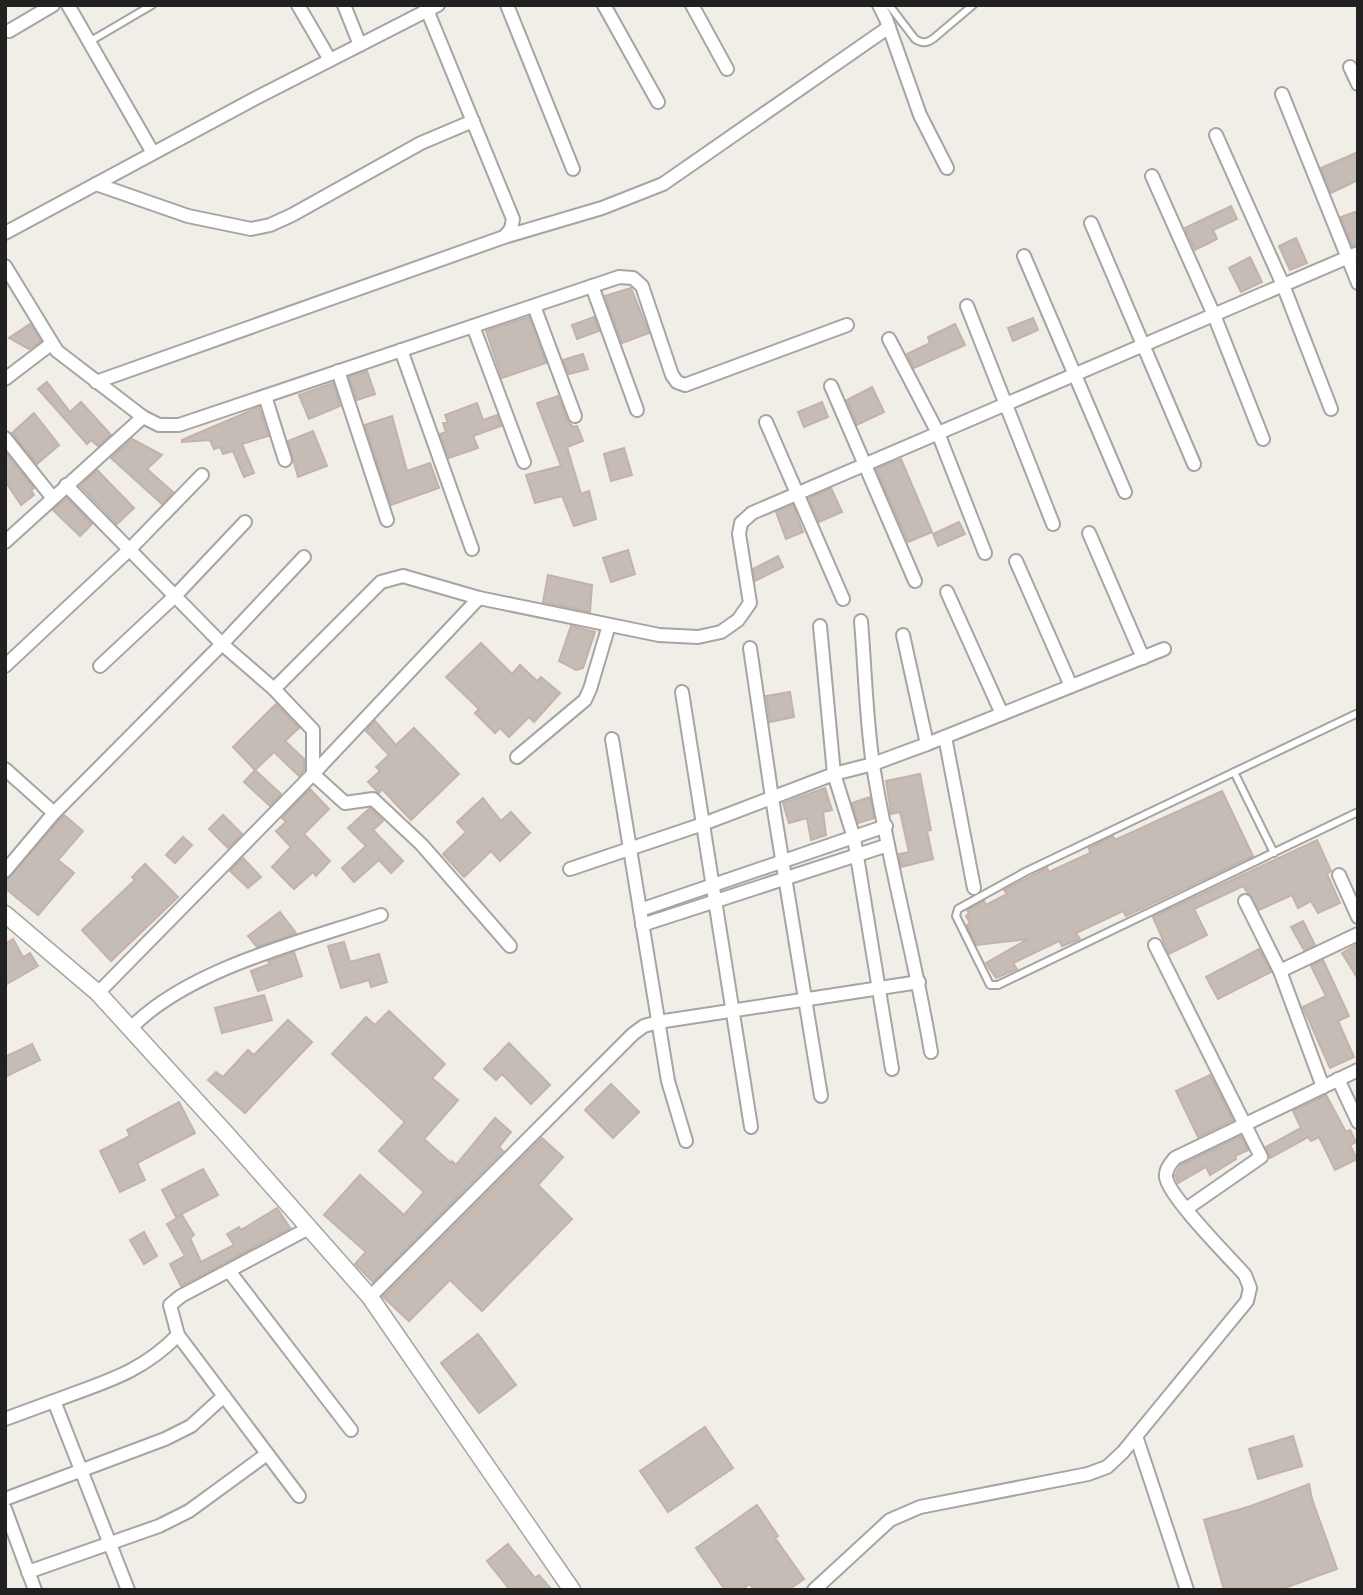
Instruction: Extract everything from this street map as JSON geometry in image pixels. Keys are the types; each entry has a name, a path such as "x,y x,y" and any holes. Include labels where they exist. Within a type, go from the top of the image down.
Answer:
{"street":[{"path":"9,31 53,5"},
{"path":"68,5 153,153"},
{"path":"298,5 330,60"},
{"path":"344,5 360,45"},
{"path":"507,5 573,169"},
{"path":"604,5 658,102"},
{"path":"692,5 727,69"},
{"path":"879,5 920,115 947,168"},
{"path":"5,233 430,7 513,219 511,229 503,237"},
{"path":"96,382 503,237 602,208 663,184 889,27"},
{"path":"1350,67 1358,85"},
{"path":"1282,94 1352,255 1358,283"},
{"path":"96,184 188,216 251,229 270,225 292,215 421,143 473,121"},
{"path":"1216,135 1283,285 1331,409"},
{"path":"1152,176 1214,315 1263,439"},
{"path":"1091,223 1194,464"},
{"path":"274,689 381,582 402,576 480,598 659,635 698,637 721,632 738,620 750,603 739,534 741,523 752,513 1352,255"},
{"path":"1024,256 1125,492"},
{"path":"5,266 57,351 143,417 159,425 179,425 619,278 633,278 642,286 672,375 677,382 685,384 847,325"},
{"path":"592,286 637,410"},
{"path":"534,306 575,416"},
{"path":"967,306 1053,524"},
{"path":"473,326 524,462"},
{"path":"889,339 938,433 985,553"},
{"path":"5,379 51,344"},
{"path":"401,350 472,549"},
{"path":"338,371 387,520"},
{"path":"831,386 915,581"},
{"path":"265,396 285,460"},
{"path":"5,542 143,417"},
{"path":"766,422 842,598"},
{"path":"5,438 52,497"},
{"path":"5,666 130,549 202,475"},
{"path":"66,485 222,644 274,689 313,730 313,774 345,803 373,799 422,845 510,946"},
{"path":"100,666 175,596 245,522"},
{"path":"1089,533 1143,657"},
{"path":"5,871 54,813 222,644 304,557"},
{"path":"1016,561 1071,686"},
{"path":"947,593 1002,714"},
{"path":"98,993 313,774 480,598"},
{"path":"861,621 873,764 931,1052"},
{"path":"517,757 585,700 609,625"},
{"path":"820,626 834,774 854,838 892,1069"},
{"path":"903,635 927,744"},
{"path":"750,648 821,1096"},
{"path":"570,869 703,824 834,774 873,764 927,744 1164,649"},
{"path":"682,692 751,1127"},
{"path":"945,737 974,888"},
{"path":"612,739 672,1100 686,1141"},
{"path":"5,769 54,813"},
{"path":"640,910 886,826"},
{"path":"642,925 888,845"},
{"path":"1339,875 1358,916"},
{"path":"1245,901 1280,971 1323,1087"},
{"path":"5,914 98,993 370,1297 572,1590"},
{"path":"130,1029 145,1013 159,1004 222,970 381,915"},
{"path":"1280,971 1358,934"},
{"path":"1155,944 1261,1157 1186,1209"},
{"path":"370,1297 644,1026 919,982"},
{"path":"814,1590 890,1520 920,1507 1088,1474 1107,1467 1123,1452 1247,1301 1251,1288 1245,1275 1170,1187 1166,1176 1168,1167 1175,1158 1358,1070"},
{"path":"1338,1079 1358,1122"},
{"path":"299,1496 178,1335 170,1305 181,1296 309,1228"},
{"path":"229,1271 351,1430"},
{"path":"5,1419 143,1365 160,1354 178,1335"},
{"path":"5,1499 165,1439 191,1426 224,1396"},
{"path":"54,1401 128,1590"},
{"path":"1136,1436 1187,1590"},
{"path":"28,1572 159,1525 189,1511 267,1454"},
{"path":"5,1509 35,1590"}],"lane":[{"path":"89,42 152,5"},
{"path":"889,5 920,43 927,43 934,38 973,5"},
{"path":"1358,713 1025,872 958,909 956,916 990,985 998,985 1358,812"},
{"path":"1234,772 1274,853"}],"building":[{"path":"1358,152 1358,180 1331,193 1321,168"},
{"path":"1231,206 1237,219 1213,230 1217,239 1195,250 1185,228"},
{"path":"1355,212 1358,219 1358,244 1352,246 1341,217"},
{"path":"1296,238 1307,263 1290,270 1279,246"},
{"path":"1250,257 1262,282 1241,292 1229,268"},
{"path":"631,288 649,333 622,343 605,296"},
{"path":"529,317 546,363 502,378 486,331"},
{"path":"594,317 599,331 577,339 572,325"},
{"path":"1033,318 1038,330 1013,341 1008,328"},
{"path":"30,324 41,341 29,349 9,338"},
{"path":"955,324 965,345 914,368 907,354 930,343 928,337"},
{"path":"583,354 588,369 569,374 563,360"},
{"path":"367,371 375,394 357,400 349,377"},
{"path":"47,382 70,412 81,402 111,435 98,446 91,440 87,444 38,389"},
{"path":"333,383 340,406 309,419 299,395"},
{"path":"872,387 884,412 857,425 847,400"},
{"path":"558,396 567,420 573,427 577,426 583,441 567,447 581,494 589,491 596,519 574,526 562,496 535,503 526,475 561,466 537,403"},
{"path":"822,402 828,417 804,427 798,412"},
{"path":"477,403 483,420 497,415 501,426 473,436 478,448 449,458 440,434 446,432 443,423 448,423 445,415"},
{"path":"259,407 268,436 242,444 254,473 244,477 233,451 223,454 220,447 214,449 210,440 182,442 182,440"},
{"path":"34,413 59,445 37,464 12,433"},
{"path":"392,416 407,471 430,463 439,488 391,505 365,425"},
{"path":"313,431 327,466 298,477 288,441"},
{"path":"132,439 162,455 147,469 173,492 162,504 111,458"},
{"path":"624,448 632,475 611,481 604,454"},
{"path":"5,452 34,488 31,490 34,495 21,505 5,481"},
{"path":"901,459 932,532 908,542 876,469"},
{"path":"97,470 134,508 117,524 80,486"},
{"path":"831,488 842,512 819,522 809,498"},
{"path":"67,498 92,524 80,536 53,510"},
{"path":"793,505 803,532 786,539 776,512"},
{"path":"959,522 965,534 938,546 933,534"},
{"path":"628,550 635,574 611,582 603,558"},
{"path":"778,556 783,567 755,581 753,569"},
{"path":"548,575 592,585 590,612 543,602"},
{"path":"571,626 595,632 583,668 576,670 559,661"},
{"path":"481,643 512,674 520,665 537,681 541,677 560,693 534,722 529,717 509,737 500,728 495,733 475,713 479,709 446,677"},
{"path":"790,692 794,717 770,722 766,696"},
{"path":"276,704 299,728 285,741 304,759 304,770 299,776 274,752 255,770 233,747"},
{"path":"375,721 396,745 414,728 459,774 411,820 382,789 379,793 368,782 380,771 376,767 389,755 366,731"},
{"path":"255,770 281,794 270,806 244,782"},
{"path":"920,774 931,830 927,831 933,859 901,867 899,854 909,852 900,812 891,814 886,781"},
{"path":"825,788 832,810 823,812 826,835 811,840 807,818 789,823 783,803"},
{"path":"310,789 329,809 304,834 330,861 316,876 313,872 294,889 272,867 291,847 276,831 286,822 282,818"},
{"path":"1222,791 1253,856 1126,916 1123,911 1076,933 1080,939 1062,946 1059,941 1013,963 1017,969 996,978 986,963 1028,939 976,945 967,925 970,923 966,916 969,913 967,910 984,901 986,905 1007,894 1004,890 1047,868 1049,872 1090,853 1089,848 1113,836 1115,840"},
{"path":"870,797 874,818 858,823 852,803"},
{"path":"483,798 501,821 511,812 530,833 500,861 491,851 464,877 443,854 466,832 457,822"},
{"path":"370,808 383,821 373,830 403,861 391,873 379,860 354,882 342,868 366,846 348,828"},
{"path":"64,815 83,831 58,860 74,873 38,915 5,888 5,882"},
{"path":"223,815 242,834 228,848 209,829"},
{"path":"183,837 192,845 175,863 166,855"},
{"path":"1317,840 1331,871 1327,874 1340,903 1318,913 1311,901 1298,908 1292,895 1259,910 1243,886 1194,909 1207,935 1169,954 1153,917"},
{"path":"243,858 261,877 248,888 230,871"},
{"path":"145,864 178,897 111,961 82,930 135,880 132,877"},
{"path":"280,912 296,933 257,947 248,936"},
{"path":"1303,921 1315,945 1304,950 1291,927"},
{"path":"13,939 23,957 30,953 38,966 5,985 5,944"},
{"path":"344,942 350,962 379,954 387,982 371,987 369,980 341,988 328,946"},
{"path":"1358,944 1358,979 1342,953"},
{"path":"1259,949 1271,972 1218,999 1206,977"},
{"path":"294,952 302,976 258,991 251,971 270,964 268,961"},
{"path":"1323,960 1349,1016 1338,1021 1354,1057 1330,1068 1303,1007 1326,996 1311,966"},
{"path":"264,995 272,1020 222,1033 215,1008"},
{"path":"389,1011 445,1064 432,1078 458,1100 424,1139 456,1165 495,1118 511,1132 499,1147 503,1151 373,1282 355,1264 366,1252 324,1215 360,1175 404,1215 424,1192 379,1151 405,1122 332,1054 366,1017 375,1025"},
{"path":"288,1020 312,1042 245,1113 208,1080 216,1072 223,1077 248,1050 254,1055"},
{"path":"509,1043 550,1085 531,1104 502,1074 496,1080 484,1069"},
{"path":"32,1044 40,1060 5,1077 5,1057"},
{"path":"1210,1075 1233,1120 1198,1137 1176,1091"},
{"path":"611,1084 639,1112 613,1138 585,1110"},
{"path":"1326,1095 1346,1132 1350,1130 1356,1142 1350,1145 1357,1159 1335,1170 1319,1137 1311,1141 1308,1137 1270,1158 1266,1147 1301,1128 1293,1111"},
{"path":"179,1102 195,1133 137,1163 145,1180 120,1192 100,1151 130,1136 127,1130"},
{"path":"1241,1136 1248,1150 1235,1156 1236,1159 1210,1175 1206,1167 1178,1183 1175,1175 1181,1165"},
{"path":"542,1138 563,1157 538,1185 572,1219 482,1311 450,1280 409,1321 383,1297"},
{"path":"203,1169 218,1195 176,1217 162,1190"},
{"path":"277,1208 290,1228 181,1286 170,1264 185,1256 167,1224 182,1215 194,1235 190,1238 201,1262 234,1245 227,1234 239,1227 241,1230"},
{"path":"144,1232 157,1256 144,1264 130,1240"},
{"path":"478,1334 516,1385 479,1413 441,1363"},
{"path":"705,1427 733,1468 668,1512 640,1471"},
{"path":"1293,1436 1302,1466 1258,1479 1249,1449"},
{"path":"1309,1484 1337,1569 1279,1590 1224,1590 1204,1520"},
{"path":"757,1505 778,1536 775,1538 804,1579 788,1590 754,1590 750,1584 741,1590 725,1590 696,1548"},
{"path":"508,1544 535,1578 539,1575 552,1590 510,1590 487,1561"}]}
